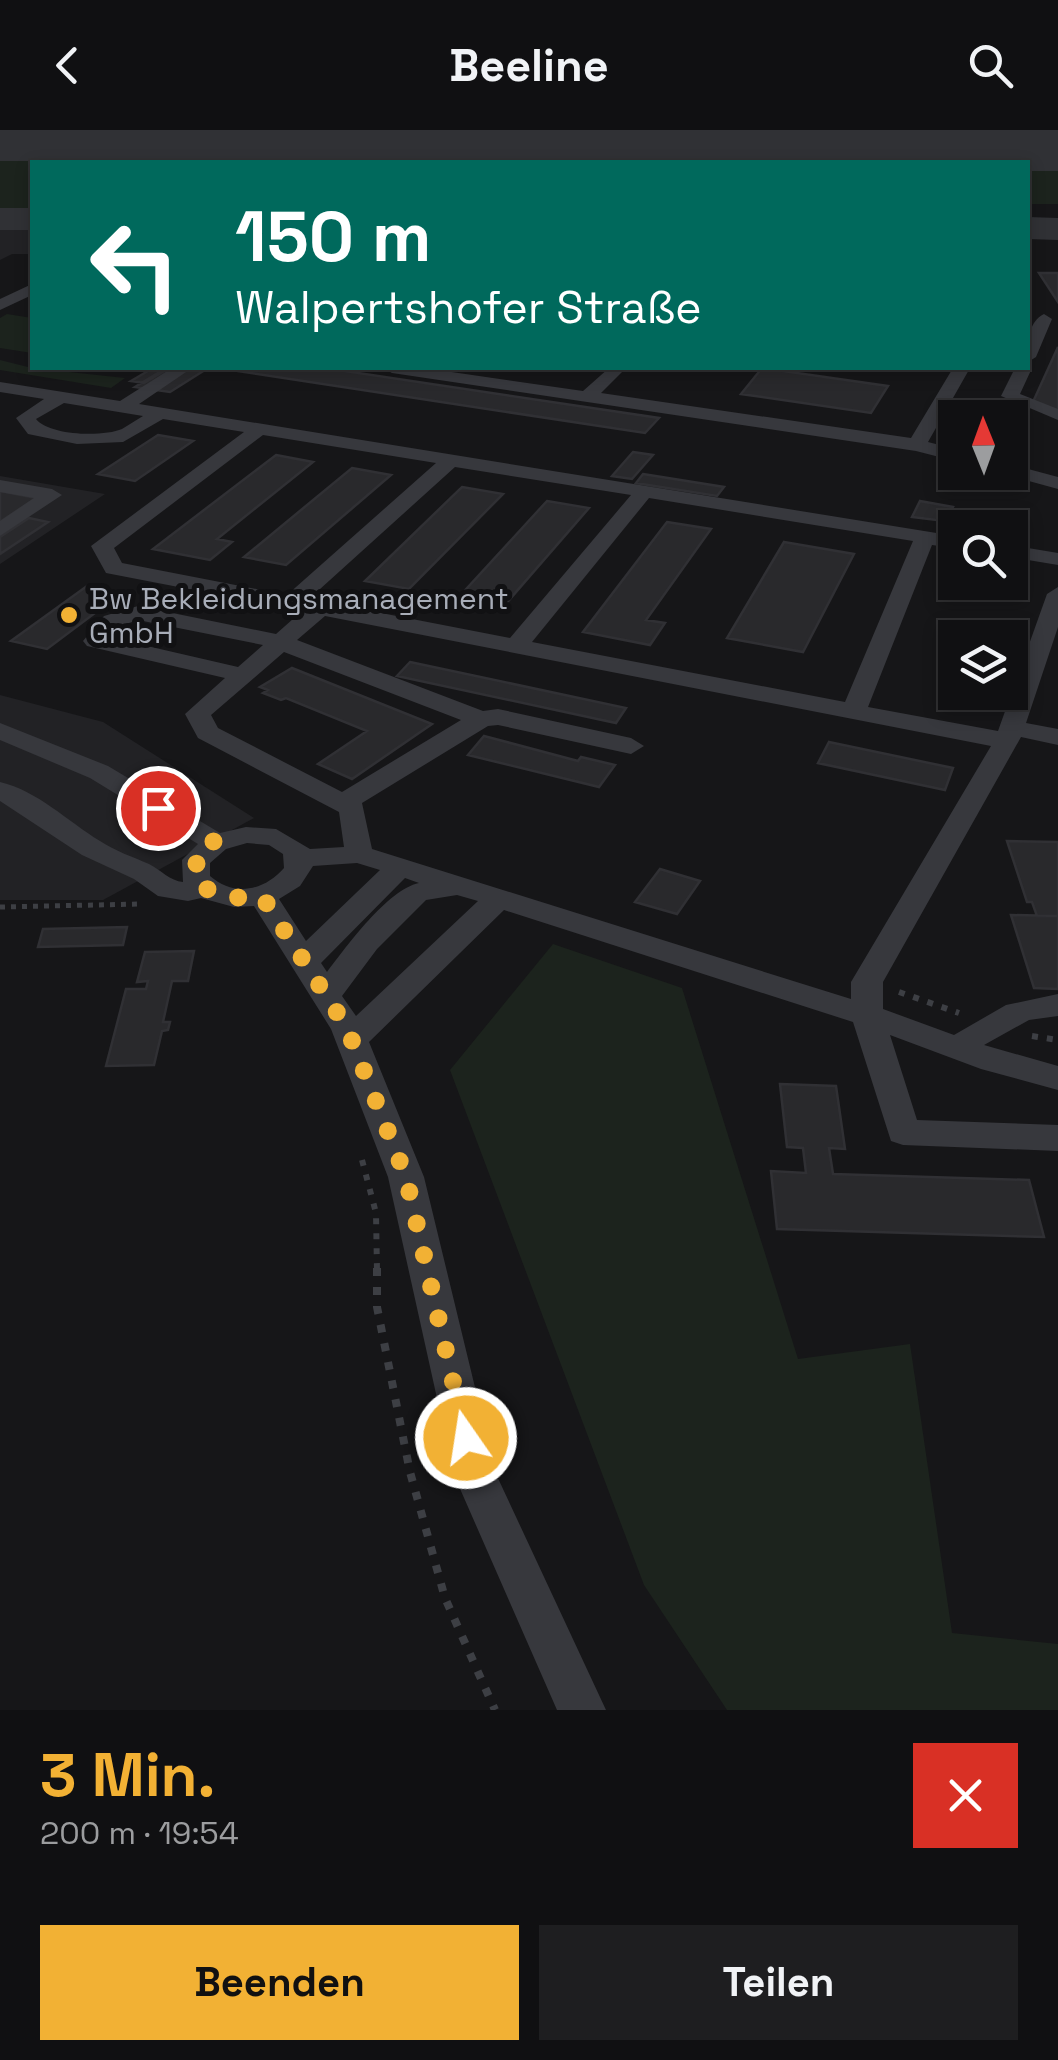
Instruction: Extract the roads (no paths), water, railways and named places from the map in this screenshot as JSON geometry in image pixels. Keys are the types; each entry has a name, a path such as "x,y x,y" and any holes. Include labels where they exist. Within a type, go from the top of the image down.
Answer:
{"street":[{"path":"1,305 30,290"},
{"path":"1,305 30,308"},
{"path":"1030,353 1047,317"},
{"path":"123,407 180,370"},
{"path":"406,370 938,451"},
{"path":"588,396 616,370"},
{"path":"917,445 960,370"},
{"path":"1022,370 1010,396 1058,415"},
{"path":"0,387 938,540"},
{"path":"61,397 25,418 35,430 77,438 123,436 160,413"},
{"path":"260,429 102,546 114,568 854,711 1009,734 1058,737"},
{"path":"292,602 451,460"},
{"path":"1028,475 1058,483"},
{"path":"0,486 52,496 0,530"},
{"path":"516,646 644,492"},
{"path":"854,711 925,538"},
{"path":"1028,554 1058,559"},
{"path":"1058,594 1009,734 867,982 868,1016 903,1132 1058,1138"},
{"path":"320,608 198,714 207,732 352,808 358,854"},
{"path":"242,675 95,642 98,632 121,615 138,613 280,642 481,719"},
{"path":"343,803 481,719 498,717 631,746"},
{"path":"0,731 99,772 216,843"},
{"path":"0,790 168,890 195,889 229,898 262,896 292,880 301,858"},
{"path":"195,889 193,870 204,850 216,843 262,834 288,842 301,858"},
{"path":"301,858 358,854 400,866 1058,1078"},
{"path":"304,960 400,866"},
{"path":"326,995 366,942 416,892 460,886"},
{"path":"262,896 352,1040 406,1177 475,1475 582,1710"},
{"path":"352,1040 499,898"},
{"path":"958,1048 992,1023 1040,1004 1058,1005"}],"place":[{"name":"Bw Bekleidungsmanagement GmbH","path":"69,615"}]}
